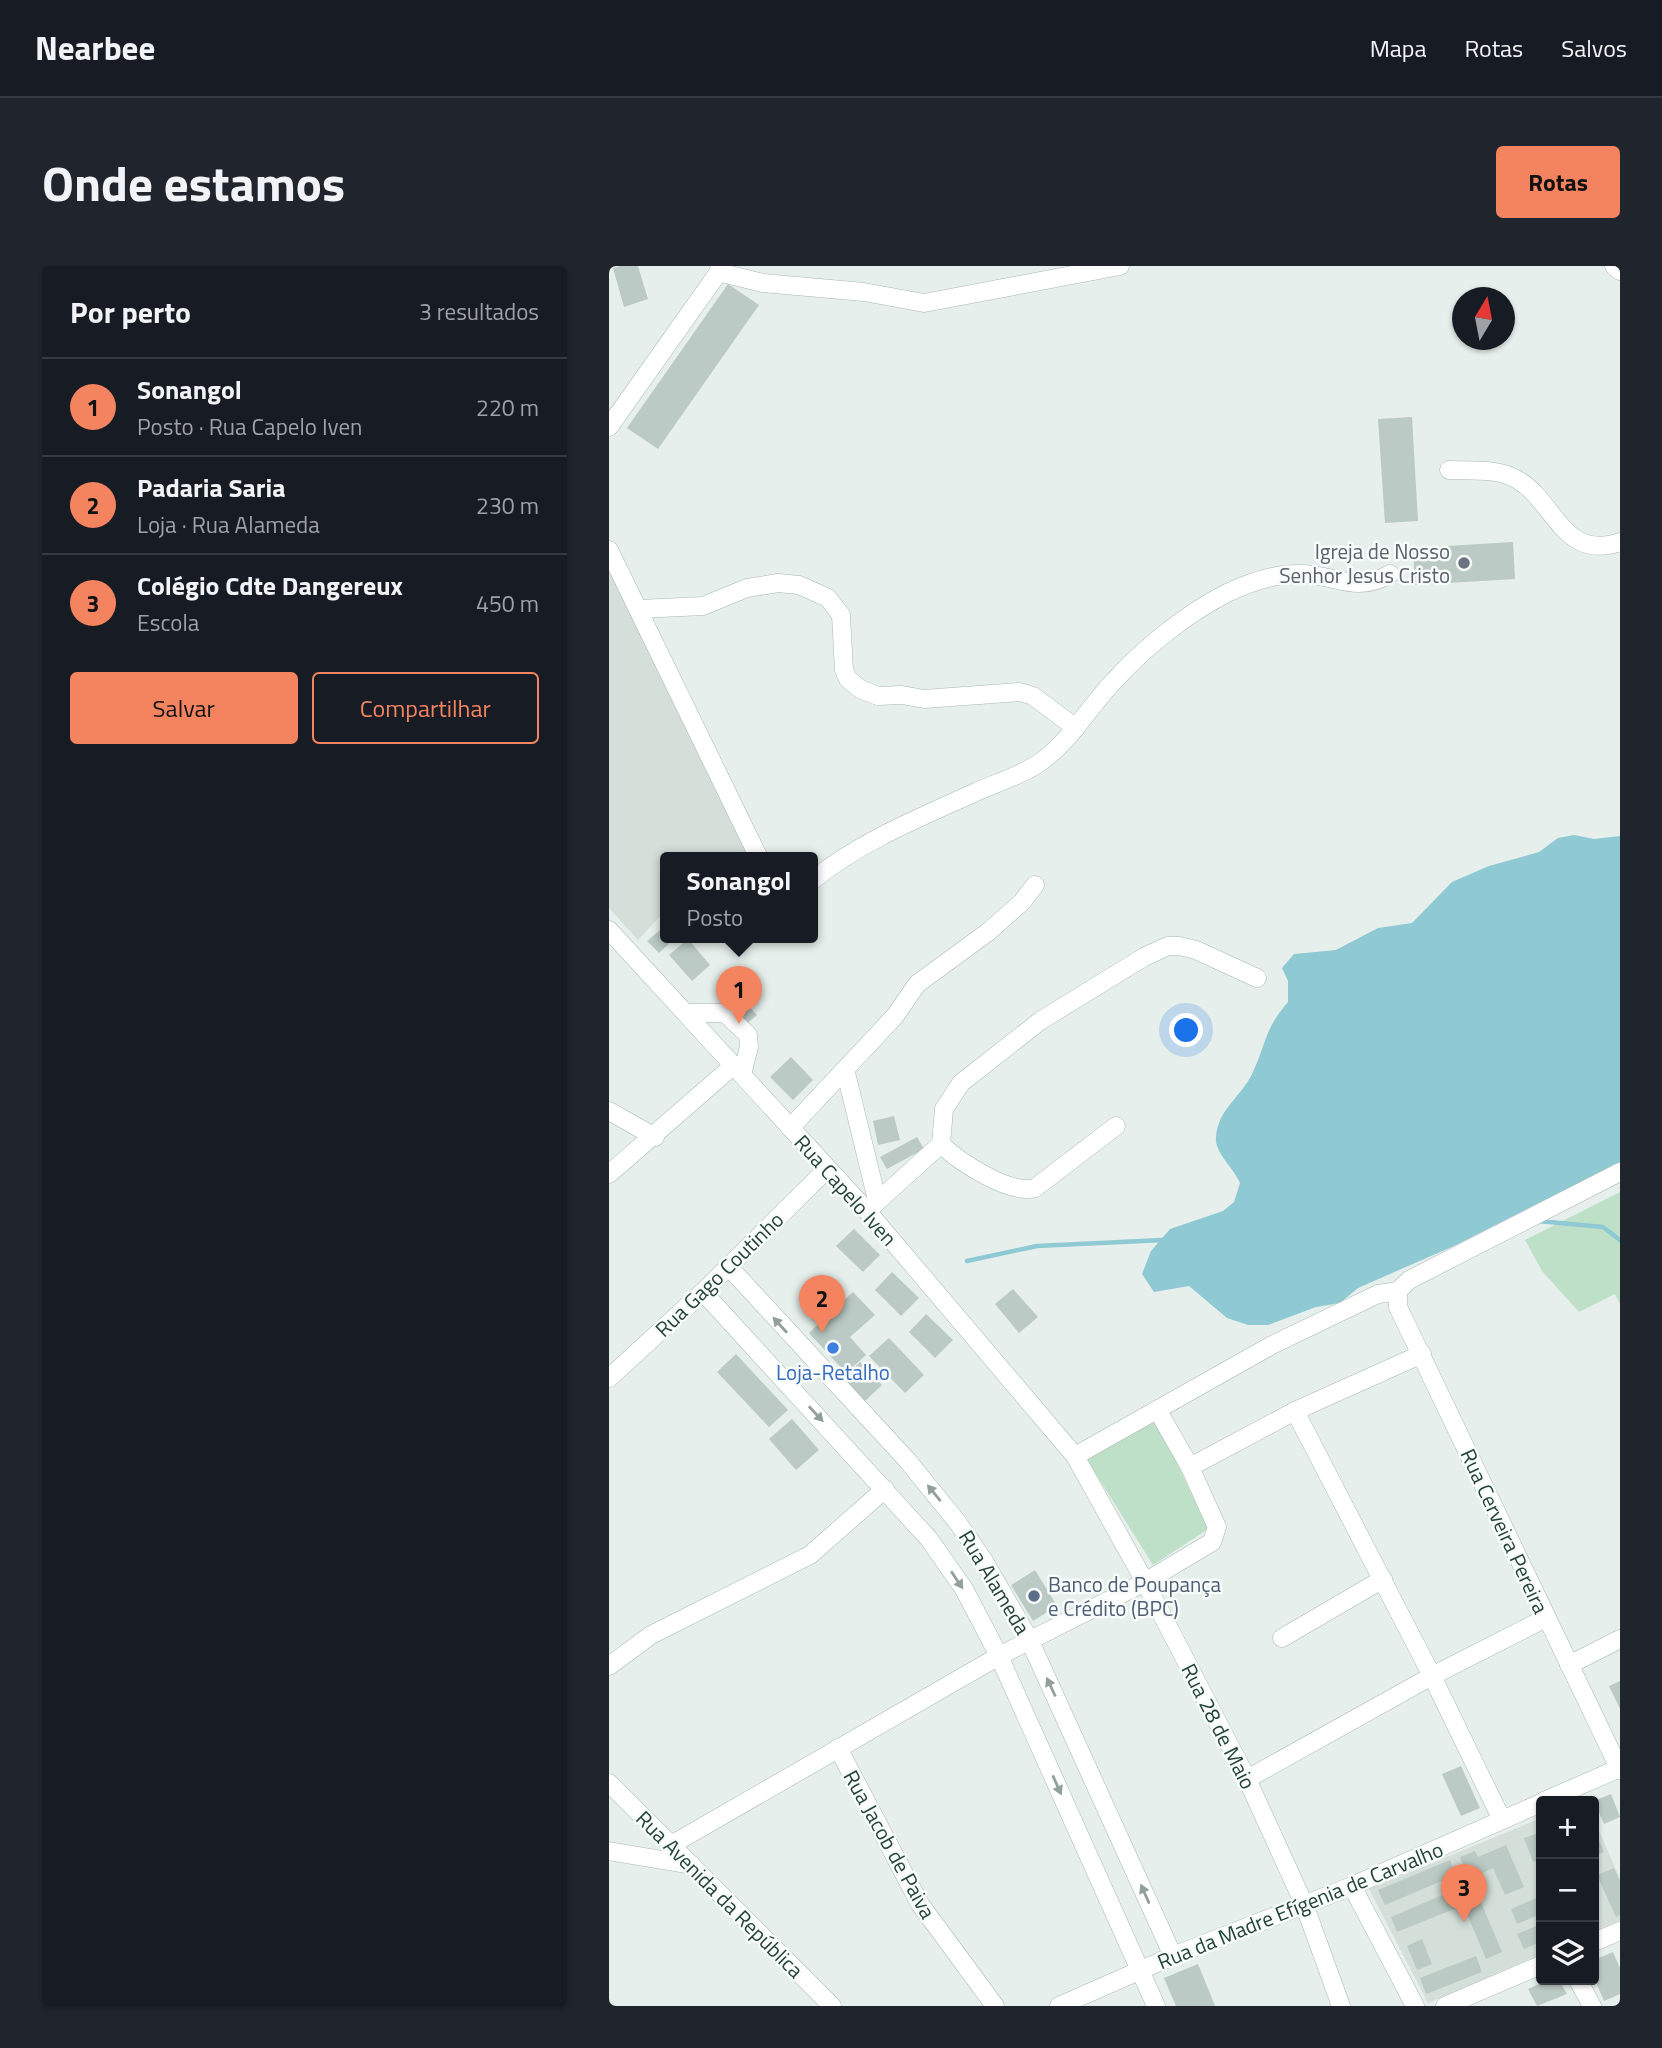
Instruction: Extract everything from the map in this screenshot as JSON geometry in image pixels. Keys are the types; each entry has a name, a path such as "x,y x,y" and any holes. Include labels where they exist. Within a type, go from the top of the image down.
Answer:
{"street":[{"path":"609,427 721,269 763,283 864,292 924,303 1120,266"},
{"path":"1613,266 1620,271"},
{"path":"1449,470 1502,473 1519,480 1578,541 1595,547 1620,542"},
{"path":"609,550 756,852"},
{"path":"818,876 835,862 1035,765 1058,749 1114,681 1132,664 1184,619 1227,593 1269,576 1301,573 1360,584 1374,583 1390,574"},
{"path":"639,609 703,606 747,587 778,583 799,585 828,598 841,615 844,670 860,689 878,696 902,695 924,699 1020,692 1033,696 1076,728"},
{"path":"790,1128 895,1016 917,984 988,932 1022,902 1035,885"},
{"name":"Rua Capelo Iven","path":"609,930 827,1169 872,1206 1075,1456"},
{"path":"872,1206 941,1144 944,1109 961,1083 1040,1021 1144,957 1168,946 1179,946 1196,950 1257,978"},
{"path":"609,1174 738,1069 749,1047 748,1035 725,1013 687,1013"},
{"path":"845,1069 872,1206"},
{"path":"609,1111 655,1137"},
{"path":"941,1144 951,1154 979,1171 1024,1191 1035,1188 1116,1126"},
{"name":"Rua Gago Coutinho","path":"609,1378 703,1292 827,1169"},
{"path":"1075,1456 1272,1345 1378,1294 1398,1291 1409,1280 1620,1172"},
{"name":"Rua Alameda","path":"728,1266 907,1460 958,1523 1029,1639 1173,1956"},
{"name":"Rua Cerveira Pereira","path":"1398,1291 1398,1307 1620,1769"},
{"name":"Rua Alameda","path":"703,1292 929,1539 964,1589 999,1656 1156,2006"},
{"path":"1190,1467 1295,1411 1422,1354"},
{"path":"671,1845 1029,1639 1145,1583 1212,1542 1217,1527 1190,1467 1158,1411"},
{"path":"1295,1411 1383,1579 1502,1820"},
{"name":"Rua 28 de Maio","path":"1075,1456 1247,1779 1304,1904 1341,2006"},
{"path":"609,1666 651,1635 810,1555 885,1489"},
{"path":"1282,1638 1383,1579"},
{"path":"1247,1779 1432,1676 1546,1618"},
{"path":"1569,1665 1620,1639"},
{"name":"Rua Jacob de Paiva","path":"838,1748 919,1904 995,2006"},
{"name":"Rua da Madre Efígenia de Carvalho","path":"1557,1796 1620,1769"},
{"name":"Rua Avenida da República","path":"609,1783 832,2006"},
{"name":"Rua da Madre Efígenia de Carvalho","path":"1059,2006 1173,1956 1352,1886 1536,1805"},
{"path":"609,1851 692,1865"},
{"path":"1352,1886 1415,2006"},
{"path":"1599,1940 1620,1931"},
{"path":"1445,2006 1536,1967"},
{"path":"1581,1985 1592,2006"}],"shaded area":[{"path":"609,550 756,852 660,852 660,916 638,940 609,908"},
{"path":"1536,1820 1536,1956 1428,2003 1369,1889"},
{"path":"1599,1831 1620,1879 1620,1920 1599,1929"}],"green space":[{"path":"1620,1192 1620,1304 1615,1294 1579,1312 1542,1271 1525,1240"},
{"path":"1156,1419 1208,1529 1153,1565 1086,1458"}],"water":[{"path":"1574,835 1594,839 1620,836 1620,1162 1456,1245 1358,1288 1340,1303 1316,1307 1268,1325 1248,1325 1227,1318 1189,1286 1154,1292 1142,1274 1151,1251 1170,1229 1223,1211 1234,1202 1240,1183 1216,1143 1218,1127 1225,1111 1252,1074 1270,1029 1288,1002 1288,981 1282,968 1294,954 1336,950 1378,928 1412,923 1452,882 1489,866 1539,852 1558,838"}],"building":[{"path":"638,266 648,299 624,307 613,268"},
{"path":"728,284 759,305 658,449 627,428"},
{"path":"1412,417 1418,521 1385,523 1378,419"},
{"name":"Igreja de Nosso Senhor Jesus Cristo","path":"1513,542 1515,579 1415,585 1413,548"},
{"path":"660,930 660,943 670,943 659,953 647,941"},
{"path":"683,943 691,943 710,965 692,981 669,955"},
{"path":"745,1002 757,1015 736,1033 724,1021"},
{"path":"791,1057 813,1080 793,1100 770,1077"},
{"path":"894,1116 900,1140 878,1145 873,1121"},
{"path":"917,1137 924,1149 887,1169 880,1157"},
{"path":"854,1229 880,1255 863,1272 836,1246"},
{"path":"892,1272 919,1298 901,1316 875,1290"},
{"path":"1013,1289 1038,1317 1019,1333 995,1304"},
{"path":"853,1292 875,1315 850,1337 866,1355 846,1373 809,1333"},
{"path":"926,1314 953,1340 935,1358 909,1332"},
{"path":"889,1338 924,1375 905,1393 869,1356"},
{"path":"736,1354 788,1410 769,1427 717,1372"},
{"path":"860,1362 882,1385 865,1401 843,1378"},
{"path":"792,1419 819,1450 796,1470 769,1439"},
{"name":"Banco de Poupança e Crédito (BPC)","path":"1035,1570 1057,1606 1033,1621 1011,1585"},
{"path":"1620,1681 1620,1709 1609,1686"},
{"path":"1461,1766 1480,1808 1461,1816 1442,1774"},
{"path":"1611,1794 1620,1817 1604,1824 1599,1812 1599,1799"},
{"path":"1536,1834 1536,1861 1533,1862 1524,1838"},
{"path":"1599,1840 1604,1852 1599,1854"},
{"path":"1506,1845 1524,1887 1505,1895 1493,1868 1469,1879 1460,1857 1475,1851 1478,1857"},
{"path":"1450,1860 1456,1875 1385,1905 1378,1890"},
{"path":"1614,1868 1620,1881 1620,1915 1616,1917 1599,1879 1599,1874"},
{"path":"1475,1888 1502,1952 1486,1959 1459,1895"},
{"path":"1452,1891 1459,1907 1397,1932 1391,1917"},
{"path":"1536,1898 1536,1916 1517,1924 1511,1909"},
{"path":"1536,1926 1536,1944 1524,1949 1517,1934"},
{"path":"1422,1939 1432,1964 1417,1970 1407,1946"},
{"path":"1613,1952 1620,1968 1620,1994 1604,2001 1597,1985 1599,1958"},
{"path":"1476,1956 1482,1972 1426,1994 1420,1978"},
{"path":"1198,1964 1215,2006 1176,2006 1164,1978"},
{"path":"1536,1985 1562,1985 1567,1994 1537,2006 1528,1989"}],"waterway":[{"path":"1538,1221 1603,1227 1620,1240"},
{"path":"967,1261 1037,1246 1163,1240"}],"place":[{"name":"Igreja de Nosso Senhor Jesus Cristo","path":"1464,563"},
{"name":"Sonangol","path":"739,1024"},
{"name":"Padaria Saria","path":"822,1333"},
{"name":"Loja-Retalho","path":"833,1348"},
{"name":"Banco de Poupança e Crédito (BPC)","path":"1034,1596"},
{"name":"Colégio Cdte Dangereux","path":"1464,1922"}]}
